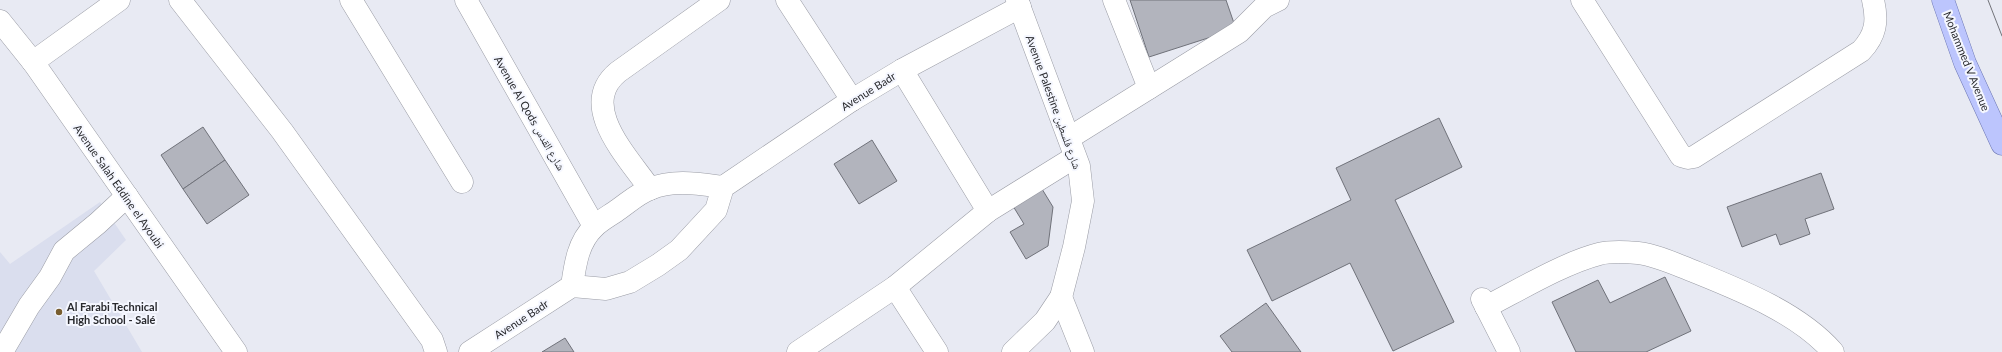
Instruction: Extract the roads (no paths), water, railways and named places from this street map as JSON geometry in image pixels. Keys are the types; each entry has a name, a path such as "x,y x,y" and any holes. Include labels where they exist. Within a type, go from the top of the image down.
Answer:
{"main road":[{"name":"Mohammed V Avenue","path":"1943,0 1965,63 2002,144"}],"street":[{"path":"33,62 119,0"},
{"path":"180,0 282,131 432,340 436,352"},
{"path":"351,0 462,182"},
{"name":"Avenue Al Qods شارع القدس","path":"466,0 594,226"},
{"path":"650,189 606,123 602,107 606,85 609,79 618,72 718,0"},
{"path":"787,0 852,100"},
{"path":"1114,0 1149,88"},
{"path":"798,352 895,288 988,211 1149,88 1239,32 1264,7 1278,0"},
{"path":"1582,0 1681,156 1688,158 1694,157 1861,51 1872,39 1876,13 1873,0"},
{"name":"Avenue Badr","path":"723,187 852,100 1018,3"},
{"name":"Avenue Palestine شارع فلسطين","path":"1013,352 1045,322 1061,297 1074,247 1083,201 1079,166 1018,3"},
{"name":"Avenue Salah Eddine el Ayoubi","path":"0,21 33,62 236,352"},
{"path":"902,70 988,211"},
{"path":"688,183 723,187 716,210 685,244 658,265 630,282 606,289 572,286 579,250 594,226 650,189 688,183"},
{"path":"2,352 29,306 50,277 64,251 98,223 127,196"},
{"path":"1509,352 1484,303 1570,265 1599,254 1614,252 1639,253 1670,262 1762,301 1800,323 1834,352"},
{"name":"Avenue Badr","path":"470,352 572,286"},
{"path":"895,288 937,352"},
{"path":"1061,297 1083,352"}],"tram line":[{"path":"1988,0 2002,36"}],"place":[{"name":"Al Farabi Technical High School - Salé","path":"59,312"}]}
